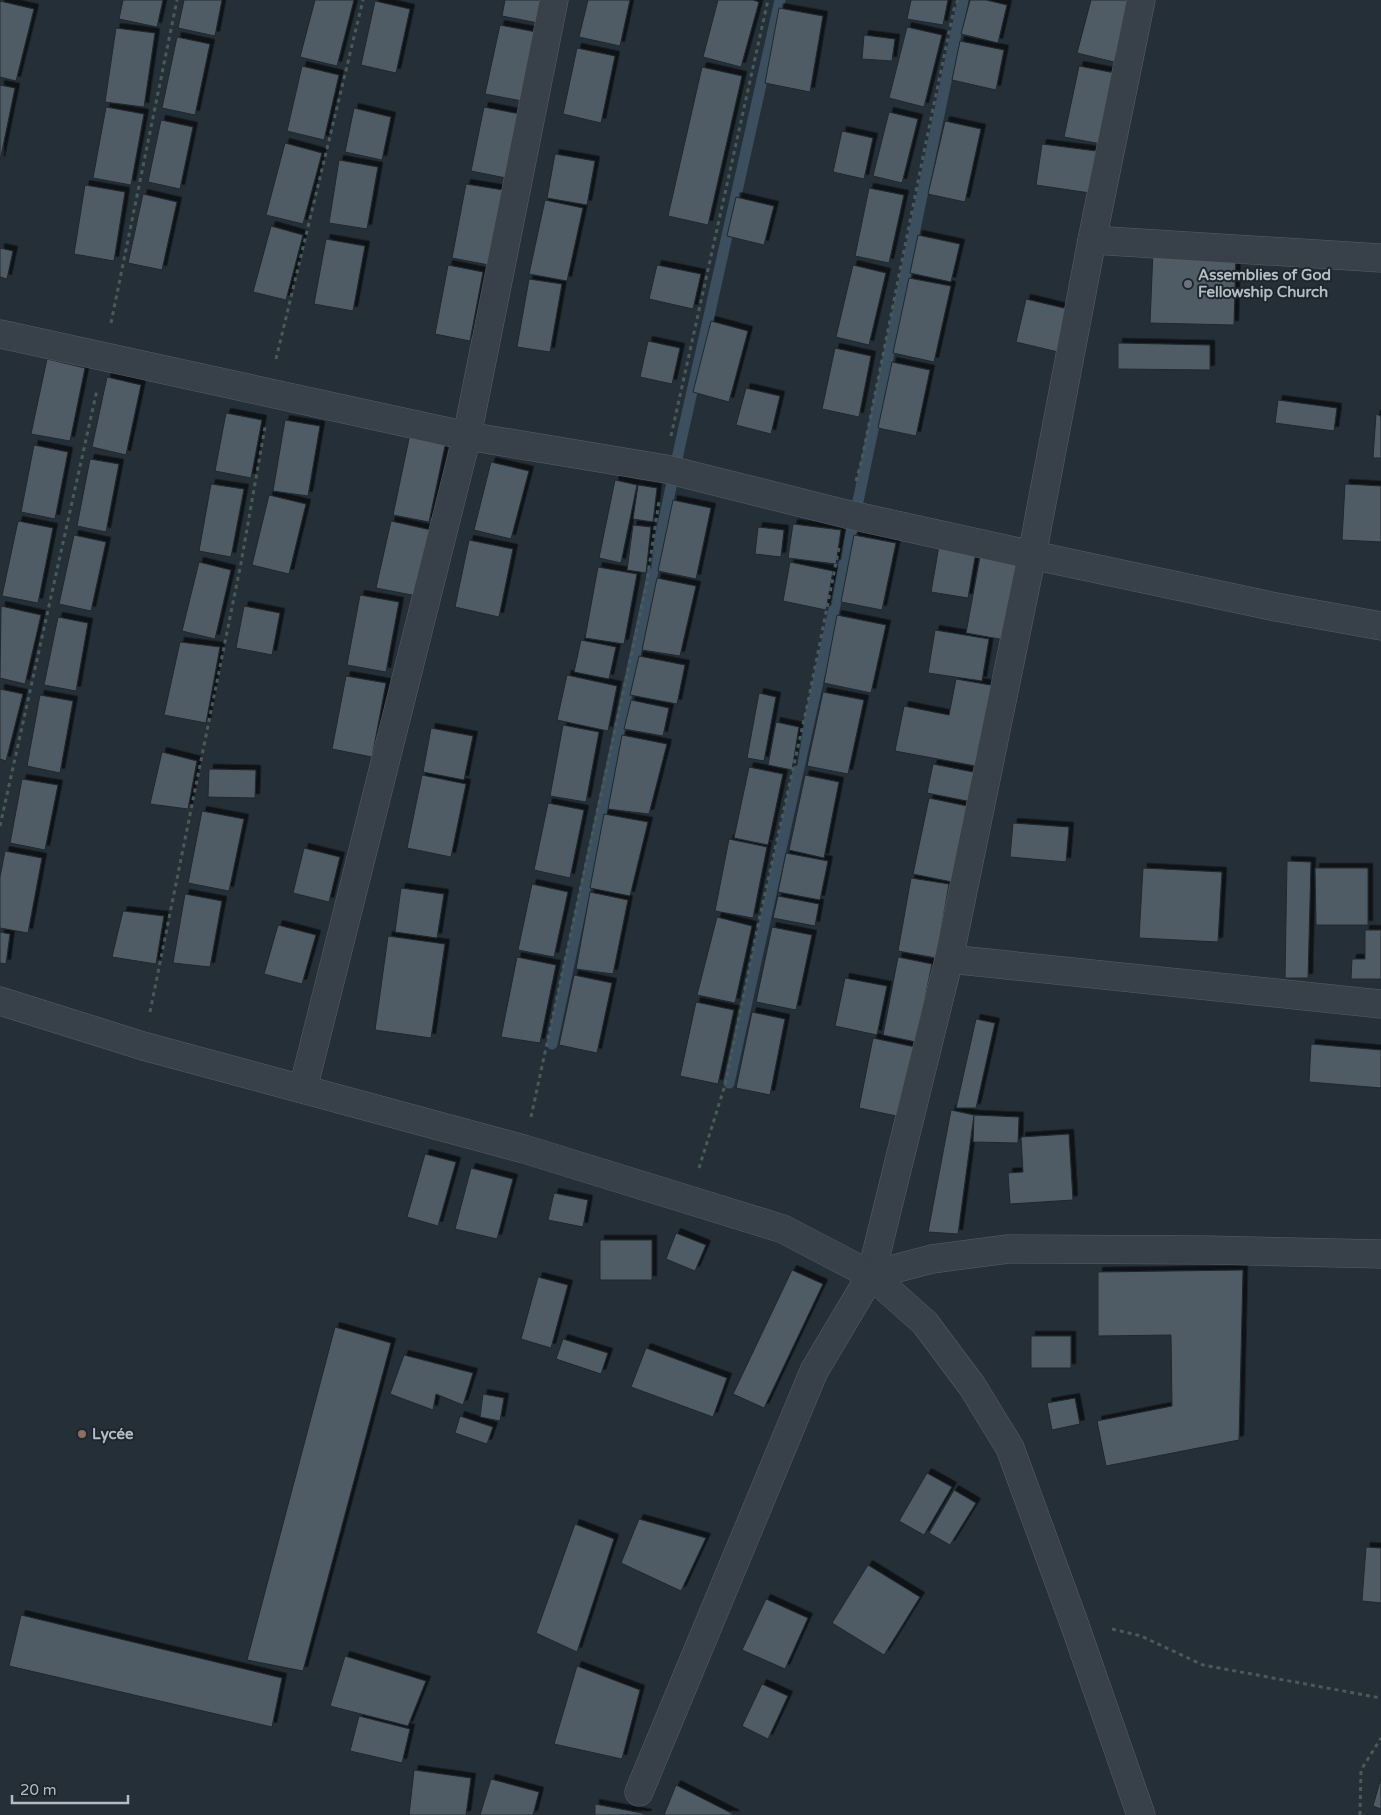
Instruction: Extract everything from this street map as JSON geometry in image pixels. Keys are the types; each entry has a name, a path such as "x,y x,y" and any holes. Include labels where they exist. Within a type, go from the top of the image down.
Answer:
{"street":[{"path":"303,1089 467,436 554,0"},
{"path":"638,1792 814,1371 871,1275 949,959 1032,555 1092,240 1141,0"},
{"path":"1092,240 1381,258"},
{"path":"0,334 467,436 664,470 846,514 1032,555 1276,607 1381,626"},
{"path":"949,959 1381,1004"},
{"path":"0,1001 143,1046 524,1149 783,1229 871,1275 925,1323 972,1386 1010,1448 1073,1620 1141,1815"},
{"path":"871,1275 932,1259 1008,1249 1208,1250 1381,1254"}],"path":[{"path":"0,826 105,356 177,0"},
{"path":"143,1046 241,563 265,427 267,393 363,0"},
{"path":"524,1149 646,587 664,470 768,0"},
{"path":"687,1199 707,1147 725,1085 760,916 808,702 846,514 862,459 954,9 958,0"},
{"path":"1073,1620 1141,1636 1203,1664 1381,1698"},
{"path":"1360,1815 1361,1770 1381,1738"}],"building":[{"path":"123,0 163,0 157,27 119,19"},
{"path":"184,0 222,0 215,36 178,28"},
{"path":"315,0 354,0 337,66 300,57"},
{"path":"505,0 543,0 538,23 502,16"},
{"path":"588,0 630,0 620,46 579,37"},
{"path":"718,0 753,0 759,2 741,67 703,57"},
{"path":"911,0 948,0 943,25 907,19"},
{"path":"970,0 986,0 1007,5 998,43 961,34"},
{"path":"1091,0 1130,0 1114,62 1077,53"},
{"path":"0,1 34,9 16,81 0,77"},
{"path":"375,1 410,9 396,73 361,65"},
{"path":"779,8 823,16 810,92 765,83"},
{"path":"500,25 536,32 522,101 485,94"},
{"path":"907,27 942,35 924,107 889,98"},
{"path":"116,28 155,33 144,107 105,102"},
{"path":"864,35 895,39 892,61 862,59"},
{"path":"177,37 210,44 195,115 162,108"},
{"path":"960,41 1004,50 996,90 952,80"},
{"path":"577,48 615,56 601,123 563,114"},
{"path":"302,66 339,75 324,140 287,131"},
{"path":"1079,66 1115,73 1101,144 1064,137"},
{"path":"702,67 742,76 708,225 668,216"},
{"path":"0,85 15,88 0,161"},
{"path":"106,107 144,114 131,185 93,178"},
{"path":"484,107 520,114 506,178 471,171"},
{"path":"354,108 391,117 382,160 345,152"},
{"path":"889,112 918,119 902,183 873,176"},
{"path":"161,120 193,127 180,189 148,182"},
{"path":"945,121 981,129 965,202 928,194"},
{"path":"842,131 873,138 864,179 833,172"},
{"path":"285,143 322,153 303,224 266,215"},
{"path":"1042,144 1096,151 1090,193 1036,185"},
{"path":"555,154 595,161 587,205 547,198"},
{"path":"339,160 378,167 367,229 329,223"},
{"path":"466,184 503,190 489,265 452,258"},
{"path":"85,185 125,192 114,261 74,254"},
{"path":"869,188 904,195 889,263 855,256"},
{"path":"143,194 177,202 162,270 128,263"},
{"path":"736,197 774,206 764,245 727,236"},
{"path":"545,200 583,208 567,281 529,274"},
{"path":"271,226 303,235 286,300 253,292"},
{"path":"918,235 960,244 951,282 910,273"},
{"path":"326,239 365,246 353,311 314,304"},
{"path":"0,248 13,251 7,279 0,277"},
{"path":"1153,251 1236,254 1234,325 1150,323"},
{"path":"448,265 483,272 470,341 435,334"},
{"path":"657,265 701,274 693,309 649,299"},
{"path":"853,265 886,273 869,345 836,337"},
{"path":"909,278 951,286 934,362 893,353"},
{"path":"529,279 562,284 550,352 517,347"},
{"path":"1026,299 1068,309 1058,352 1016,342"},
{"path":"711,321 748,331 729,402 693,392"},
{"path":"648,341 680,348 672,384 640,377"},
{"path":"1118,343 1210,345 1210,370 1118,369"},
{"path":"835,348 871,356 859,417 822,409"},
{"path":"47,359 85,368 70,441 31,434"},
{"path":"892,362 930,370 916,436 878,428"},
{"path":"107,377 141,385 126,455 92,447"},
{"path":"746,388 780,396 771,434 736,425"},
{"path":"1278,400 1337,408 1334,431 1275,423"},
{"path":"226,413 262,420 251,478 215,471"},
{"path":"1376,414 1381,416 1381,458 1373,458"},
{"path":"285,420 320,426 308,496 273,491"},
{"path":"410,434 446,441 429,522 393,515"},
{"path":"34,445 68,452 55,519 21,512"},
{"path":"90,459 119,464 106,532 77,526"},
{"path":"491,462 529,471 511,539 474,530"},
{"path":"615,480 637,485 621,563 599,558"},
{"path":"211,484 244,489 231,557 199,551"},
{"path":"1345,484 1381,486 1381,542 1342,540"},
{"path":"638,485 657,488 653,522 633,519"},
{"path":"269,495 306,504 289,574 252,565"},
{"path":"673,500 711,508 696,579 658,571"},
{"path":"18,521 53,528 38,603 2,596"},
{"path":"391,521 431,530 417,596 376,588"},
{"path":"793,524 841,530 836,564 788,558"},
{"path":"633,525 651,527 646,573 627,570"},
{"path":"758,527 784,530 781,557 755,554"},
{"path":"74,535 106,542 91,611 59,604"},
{"path":"854,535 896,543 882,610 841,602"},
{"path":"469,540 513,549 499,617 455,607"},
{"path":"940,540 977,546 968,598 931,592"},
{"path":"981,551 1020,558 1005,640 966,633"},
{"path":"199,562 231,570 215,639 182,631"},
{"path":"790,562 833,571 826,610 783,601"},
{"path":"598,567 637,574 624,644 585,638"},
{"path":"657,578 696,586 680,656 642,650"},
{"path":"360,595 399,602 386,672 347,665"},
{"path":"1,606 41,615 25,684 0,678"},
{"path":"244,606 280,613 272,655 236,648"},
{"path":"837,615 886,625 871,693 824,683"},
{"path":"58,617 88,623 76,691 44,685"},
{"path":"935,630 989,639 982,681 928,673"},
{"path":"581,640 616,647 609,679 574,672"},
{"path":"180,642 220,647 206,723 164,715"},
{"path":"639,656 685,665 677,704 630,695"},
{"path":"567,675 617,686 608,731 557,720"},
{"path":"346,676 386,683 372,757 332,749"},
{"path":"956,679 996,686 981,767 895,751 904,706 949,715"},
{"path":"0,689 23,694 6,761 0,759"},
{"path":"823,692 864,700 848,774 807,766"},
{"path":"759,693 776,697 764,761 747,758"},
{"path":"40,695 73,701 60,773 27,766"},
{"path":"631,700 669,708 663,736 624,729"},
{"path":"776,722 799,727 792,770 768,765"},
{"path":"563,725 599,732 586,802 550,796"},
{"path":"431,728 473,736 464,780 423,772"},
{"path":"622,735 667,744 649,814 608,809"},
{"path":"162,752 197,761 188,809 150,804"},
{"path":"933,764 978,773 972,802 927,793"},
{"path":"749,767 783,774 768,845 734,838"},
{"path":"209,769 256,770 255,798 208,797"},
{"path":"422,775 466,784 451,857 407,848"},
{"path":"805,775 839,782 824,858 789,850"},
{"path":"22,779 58,785 45,850 10,843"},
{"path":"929,798 967,806 952,882 913,874"},
{"path":"548,803 584,810 570,878 534,870"},
{"path":"202,811 244,819 229,891 188,883"},
{"path":"604,814 648,822 630,896 590,888"},
{"path":"1013,823 1069,827 1066,862 1010,857"},
{"path":"729,839 767,847 753,918 715,911"},
{"path":"304,848 340,857 329,902 293,893"},
{"path":"5,851 42,858 28,933 0,928 0,877"},
{"path":"786,853 828,861 820,900 778,892"},
{"path":"1287,861 1311,862 1308,978 1285,978"},
{"path":"1143,868 1222,872 1218,942 1139,938"},
{"path":"1315,868 1368,868 1368,925 1316,925"},
{"path":"911,878 949,884 936,958 898,951"},
{"path":"532,884 568,892 554,957 518,950"},
{"path":"401,888 444,894 437,938 395,932"},
{"path":"590,892 628,900 613,974 576,969"},
{"path":"185,894 222,901 210,967 173,963"},
{"path":"778,896 819,904 815,926 773,918"},
{"path":"123,911 164,916 156,964 112,957"},
{"path":"717,917 752,926 735,1003 697,995"},
{"path":"278,925 316,935 302,984 264,974"},
{"path":"772,927 812,935 796,1010 756,1002"},
{"path":"1365,930 1381,930 1381,979 1351,979 1352,959 1365,959"},
{"path":"0,932 10,934 6,964 0,963"},
{"path":"388,936 445,944 431,1038 375,1030"},
{"path":"517,957 556,965 540,1043 501,1037"},
{"path":"898,957 932,964 916,1042 883,1035"},
{"path":"574,975 612,983 597,1053 559,1045"},
{"path":"845,978 887,986 877,1035 835,1026"},
{"path":"696,1002 734,1010 718,1084 680,1076"},
{"path":"752,1012 785,1019 770,1095 736,1088"},
{"path":"976,1019 995,1023 976,1108 956,1108"},
{"path":"873,1038 915,1047 901,1117 859,1108"},
{"path":"1311,1044 1381,1050 1381,1088 1309,1082"},
{"path":"951,1110 974,1115 958,1234 928,1232"},
{"path":"974,1115 1019,1117 1018,1143 973,1142"},
{"path":"1069,1134 1073,1200 1010,1204 1008,1173 1023,1172 1021,1137"},
{"path":"425,1154 456,1162 438,1226 407,1217"},
{"path":"471,1168 513,1179 497,1239 455,1229"},
{"path":"554,1193 588,1200 583,1227 548,1220"},
{"path":"676,1233 706,1245 695,1271 666,1259"},
{"path":"600,1240 652,1240 652,1280 600,1280"},
{"path":"792,1270 823,1284 764,1408 733,1394"},
{"path":"1243,1270 1239,1440 1106,1466 1097,1421 1172,1406 1171,1335 1098,1336 1098,1272"},
{"path":"538,1277 568,1285 551,1348 521,1339"},
{"path":"335,1327 391,1343 303,1671 247,1660"},
{"path":"1031,1336 1071,1336 1071,1368 1031,1368"},
{"path":"563,1339 608,1353 601,1374 556,1359"},
{"path":"646,1348 727,1378 713,1417 631,1387"},
{"path":"404,1355 473,1373 463,1405 436,1394 433,1410 390,1394"},
{"path":"483,1394 504,1398 500,1421 480,1417"},
{"path":"1075,1398 1080,1424 1052,1430 1047,1403"},
{"path":"460,1416 493,1427 487,1444 455,1433"},
{"path":"927,1473 952,1487 924,1535 899,1521"},
{"path":"954,1490 976,1503 950,1545 929,1533"},
{"path":"639,1519 706,1538 681,1591 621,1563"},
{"path":"575,1524 614,1539 577,1652 536,1633"},
{"path":"1366,1547 1381,1548 1381,1603 1362,1601"},
{"path":"868,1565 920,1597 884,1655 832,1623"},
{"path":"766,1599 808,1618 785,1669 742,1650"},
{"path":"21,1615 282,1678 272,1727 9,1666"},
{"path":"345,1656 426,1681 408,1726 330,1706"},
{"path":"577,1666 640,1690 622,1759 554,1744"},
{"path":"762,1684 788,1696 768,1739 742,1726"},
{"path":"359,1716 410,1729 402,1763 350,1751"},
{"path":"414,1770 471,1778 466,1815 409,1815"},
{"path":"1381,1778 1381,1809 1373,1806"},
{"path":"491,1779 539,1792 533,1815 480,1815"},
{"path":"676,1785 735,1815 664,1815"},
{"path":"595,1804 647,1814 647,1815 595,1815"}],"waterway":[{"path":"552,1044 680,445 780,0"},
{"path":"729,1083 857,506 963,0"}],"place":[{"name":"Assemblies of God Fellowship Church","path":"1188,284"},
{"name":"Lycée","path":"82,1434"}]}
